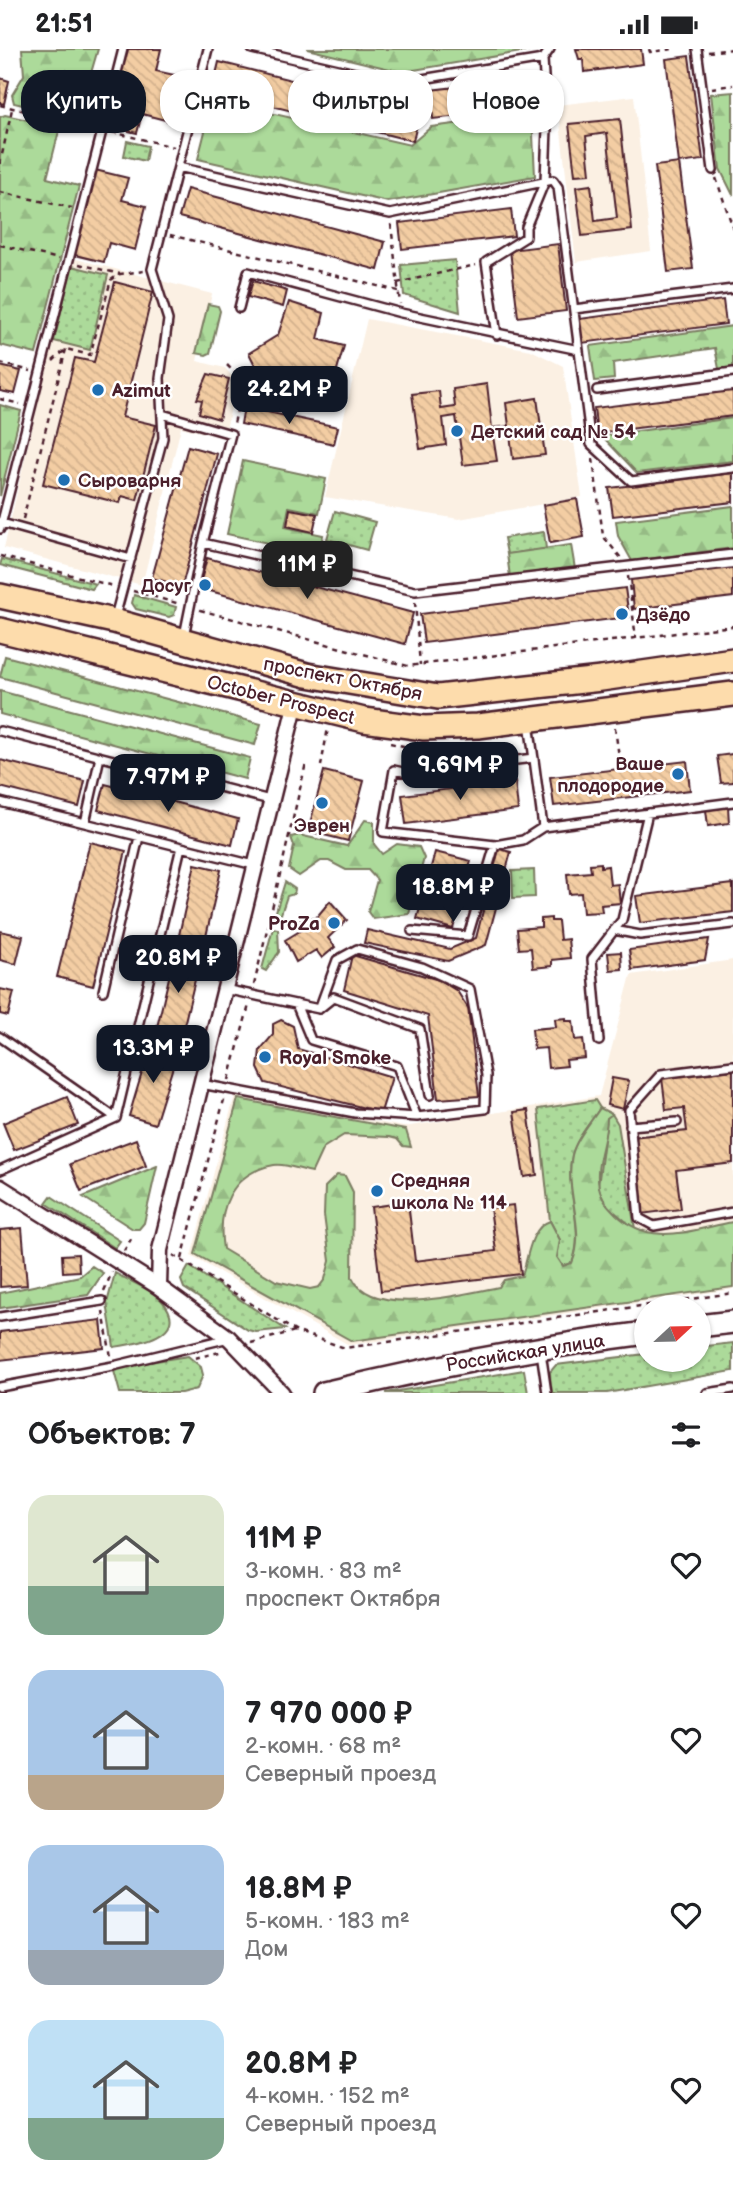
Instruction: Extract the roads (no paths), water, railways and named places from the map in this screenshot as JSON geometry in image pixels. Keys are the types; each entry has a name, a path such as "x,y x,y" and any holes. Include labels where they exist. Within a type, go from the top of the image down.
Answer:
{"main road":[{"name":"проспект Октября","path":"0,596 114,621 307,675 438,697 601,679 733,660"},
{"name":"October Prospect","path":"0,630 364,720 424,729 529,721 733,694"},
{"path":"711,1325 733,1322"},
{"name":"Российская улица","path":"324,1393 438,1366 540,1347 634,1335"}],"street":[{"path":"159,1287 160,1250 296,702"},
{"path":"0,1187 159,1287 229,1338 282,1393"}],"lane":[{"path":"123,49 1,526 20,528 131,559"},
{"path":"114,621 163,438 160,379 168,320 152,269 208,49"},
{"path":"252,49 398,83 542,59 550,49"},
{"path":"698,51 713,170"},
{"path":"497,335 486,262 526,237 526,227 545,181 547,128 542,59"},
{"path":"178,167 390,213 553,180 558,187 591,444 631,481 733,468"},
{"path":"239,308 248,272 401,313 579,350"},
{"path":"574,309 733,289"},
{"path":"597,390 733,372"},
{"path":"162,414 232,434 203,543 183,641"},
{"path":"203,543 415,591 733,554"},
{"path":"529,721 543,827"},
{"path":"0,731 270,800"},
{"path":"85,823 100,757"},
{"path":"534,758 408,773 394,770 383,832 495,845 523,840 543,827 733,802"},
{"path":"0,802 254,865"},
{"path":"599,1041 592,959 622,920 648,813"},
{"path":"103,991 139,837"},
{"path":"412,931 468,936 495,845"},
{"path":"116,1118 181,847"},
{"path":"614,930 640,935 733,924"},
{"path":"158,941 232,955"},
{"path":"200,1084 228,1086 355,1112 417,1117 485,1109 486,1075 470,989 422,967 357,949 337,960 319,1009"},
{"path":"223,989 319,1009 334,997 420,1029 430,1095"},
{"path":"296,1005 311,1040 397,1066 417,1117"},
{"path":"0,1037 116,1118"},
{"path":"733,1065 661,1074 629,1109 639,1218 654,1226 733,1212"},
{"path":"0,1170 116,1118"},
{"path":"630,1126 677,1122"},
{"path":"0,1317 102,1301"},
{"path":"0,1387 113,1366 229,1338"},
{"path":"540,1347 547,1393"},
{"path":"708,1393 733,1389"}],"place":[{"name":"Azimut","path":"98,390"},
{"name":"Детский сад № 54","path":"457,431"},
{"name":"Сыроварня","path":"64,480"},
{"name":"Досуг","path":"205,585"},
{"name":"Дзёдо","path":"622,614"},
{"name":"Ваше плодородие","path":"678,774"},
{"name":"Эврен","path":"322,803"},
{"name":"ProZa","path":"334,923"},
{"name":"Royal Smoke","path":"265,1057"},
{"name":"Средняя школа № 114","path":"377,1191"}]}
